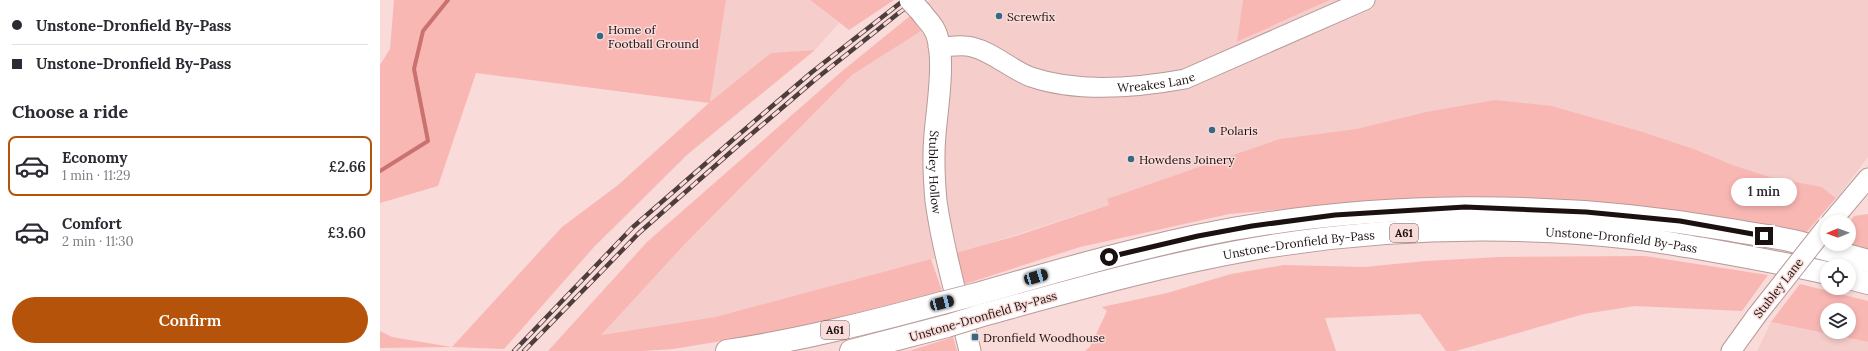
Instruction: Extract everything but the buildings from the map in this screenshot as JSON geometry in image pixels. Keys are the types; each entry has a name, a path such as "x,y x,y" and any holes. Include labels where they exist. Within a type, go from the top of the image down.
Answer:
{"highway":[{"name":"Unstone-Dronfield By-Pass","path":"727,351 775,344 864,324 1094,261 1205,234 1335,215 1465,207 1586,212 1680,221 1792,241 1868,261"},
{"name":"Unstone-Dronfield By-Pass","path":"851,351 947,326 1099,283 1246,251 1350,237 1397,233 1475,230 1561,232 1634,238 1727,253 1820,272"},
{"path":"1856,280 1868,283"}],"main road":[{"name":"Stubley Hollow","path":"915,6 935,30 938,47 940,75 934,135 936,200 942,235 970,351"}],"street":[{"name":"Wreakes Lane","path":"938,47 970,46 981,49 1030,76 1061,84 1112,87 1153,85 1184,79 1365,0"},
{"name":"Stubley Lane","path":"1837,215 1868,178"},
{"name":"Stubley Lane","path":"1731,351 1757,314 1820,235"}],"shaded area":[{"path":"394,0 726,0 710,102 771,53 815,50 688,154 594,247 504,349 452,347 562,227 618,185 709,103 476,73 438,186 380,203 380,65 390,49"},
{"path":"486,0 810,0 839,23 815,50 771,54 710,102"},
{"path":"810,0 894,0 849,30"},
{"path":"931,0 1243,0 1238,42 1330,0 1868,0 1868,157 1837,198 1822,187 1770,177 1643,132 1552,106 1426,112 1356,129 1279,139 1108,199 1109,205 984,245 715,317 600,335 685,244 852,75 920,31 910,16"},
{"path":"1243,0 1330,0 1237,42"},
{"path":"910,16 921,31 852,75 685,244 601,335 715,317 931,259 942,291 789,330 673,349 643,351 548,351 647,242 841,72"},
{"path":"1495,100 1552,106 1643,132 1770,177 1822,187 1836,198 1805,234 1744,221 1645,207 1546,201 1323,206 1229,214 1080,247 965,284 955,253 1016,236 1109,205 1107,199 1279,139 1356,129 1426,112"},
{"path":"1868,214 1868,250 1856,247 1856,216"},
{"path":"1645,256 1768,275 1742,311 1635,306 1584,314 1456,351 1446,351 1420,314 1325,318 1336,351 1085,351 1090,347 1107,311 1102,307 1167,293 1231,274 1284,265 1364,267 1426,261 1499,257"},
{"path":"1800,284 1820,289 1820,295 1844,295 1868,301 1868,342 1853,339 1856,339 1856,303 1820,303 1820,332 1771,322"},
{"path":"1771,322 1820,332 1820,339 1853,339 1868,342 1868,351 1757,351"},
{"path":"380,331 392,337 452,347 380,348"},
{"path":"953,337 957,351 909,351"}],"waterway":[{"path":"380,171 428,141 414,69 423,31 448,0"}],"railway":[{"path":"514,351 633,227 812,72 904,0"},
{"path":"524,351 639,233 817,78 900,12 918,0"}],"place":[{"name":"Screwfix","path":"999,16"},
{"name":"Home of Football Ground","path":"600,36"},
{"name":"Polaris","path":"1212,130"},
{"name":"Howdens Joinery","path":"1131,159"},
{"name":"Dronfield Woodhouse","path":"975,337"}],"route":[{"path":"1109,257 1198,236 1252,226 1335,215 1465,207 1586,212 1680,221 1764,236"}]}
